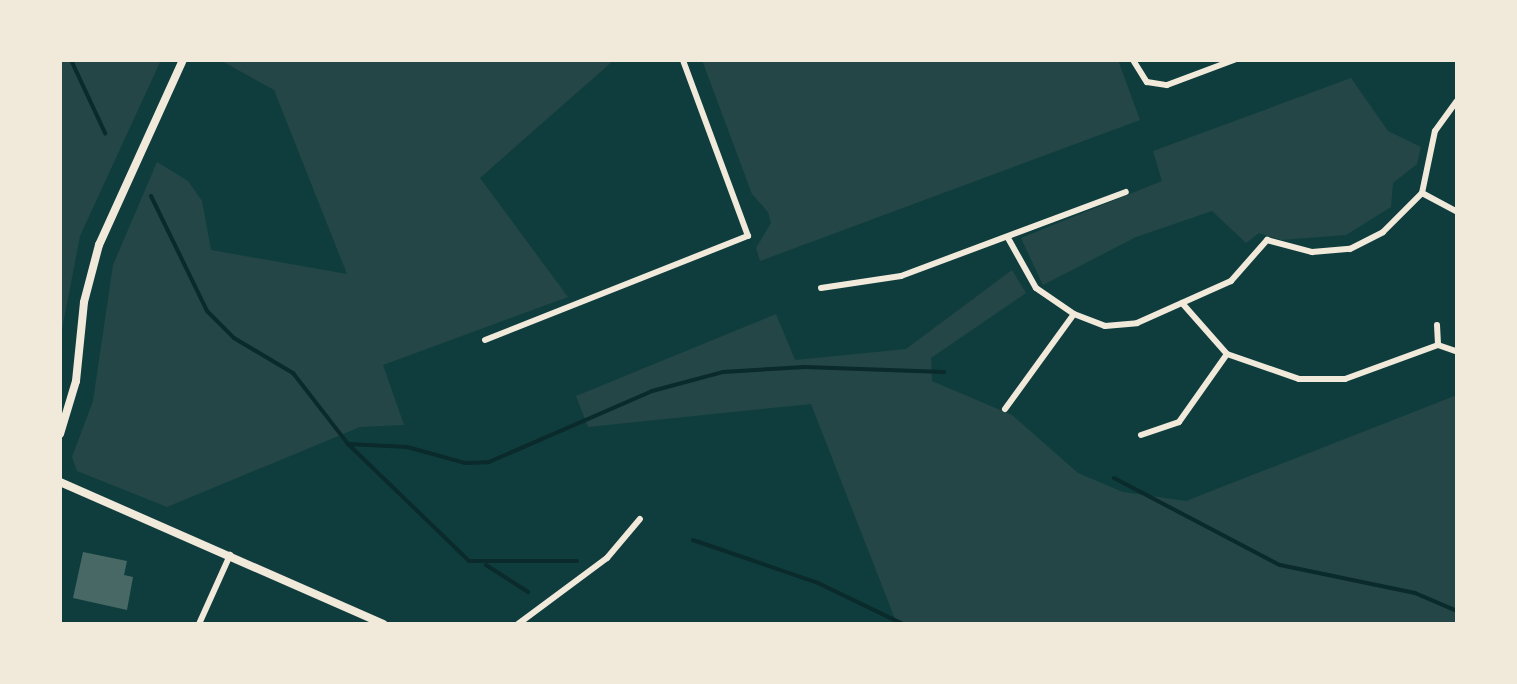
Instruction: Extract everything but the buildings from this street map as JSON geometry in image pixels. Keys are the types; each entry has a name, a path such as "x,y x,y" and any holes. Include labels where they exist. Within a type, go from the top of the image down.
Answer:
{"street":[{"path":"60,434 76,381 94,261 183,60"},
{"path":"485,340 748,236 683,60"},
{"path":"1133,60 1147,82 1167,85 1234,60"},
{"path":"1008,238 1036,288 1074,314 1105,326 1121,324 1182,303 1231,281 1267,240 1312,252 1350,249 1383,232 1422,193 1435,131 1457,101"},
{"path":"821,288 901,276 1126,192"},
{"path":"1422,193 1457,212"},
{"path":"1182,303 1227,354 1299,379 1345,379 1438,345 1455,351"},
{"path":"1005,409 1074,314"},
{"path":"1437,325 1438,345"},
{"path":"1141,435 1179,422 1227,354"},
{"path":"60,482 383,624"},
{"path":"518,624 607,558 640,519"},
{"path":"199,624 230,555"}],"shaded area":[{"path":"60,60 161,60 80,236 60,340"},
{"path":"220,60 614,60 480,178 568,297 383,365 404,425 360,427 167,507 77,471 72,457 93,401 113,265 157,162 188,181 202,201 211,250 347,274 274,90"},
{"path":"702,60 1118,60 1140,120 760,261 756,248 771,223 768,212 752,194"},
{"path":"1351,78 1388,131 1421,147 1417,164 1393,183 1391,207 1346,235 1281,240 1259,233 1246,243 1212,211 1136,237 1043,285 1021,238 1162,181 1153,151"},
{"path":"1012,270 1026,293 931,358 932,381 1012,415 1078,473 1123,492 1186,501 1457,395 1457,624 897,624 811,404 588,427 576,396 776,314 795,360 906,349"}],"waterway":[{"path":"71,60 105,133"},
{"path":"151,196 207,311 234,338 293,373 348,444 469,561 577,561"},
{"path":"348,444 407,447 465,463 489,462 652,391 723,372 805,367 944,372"},
{"path":"1114,478 1280,565 1415,593 1457,611"},
{"path":"693,540 818,583 903,624"},
{"path":"486,565 528,592"}]}
